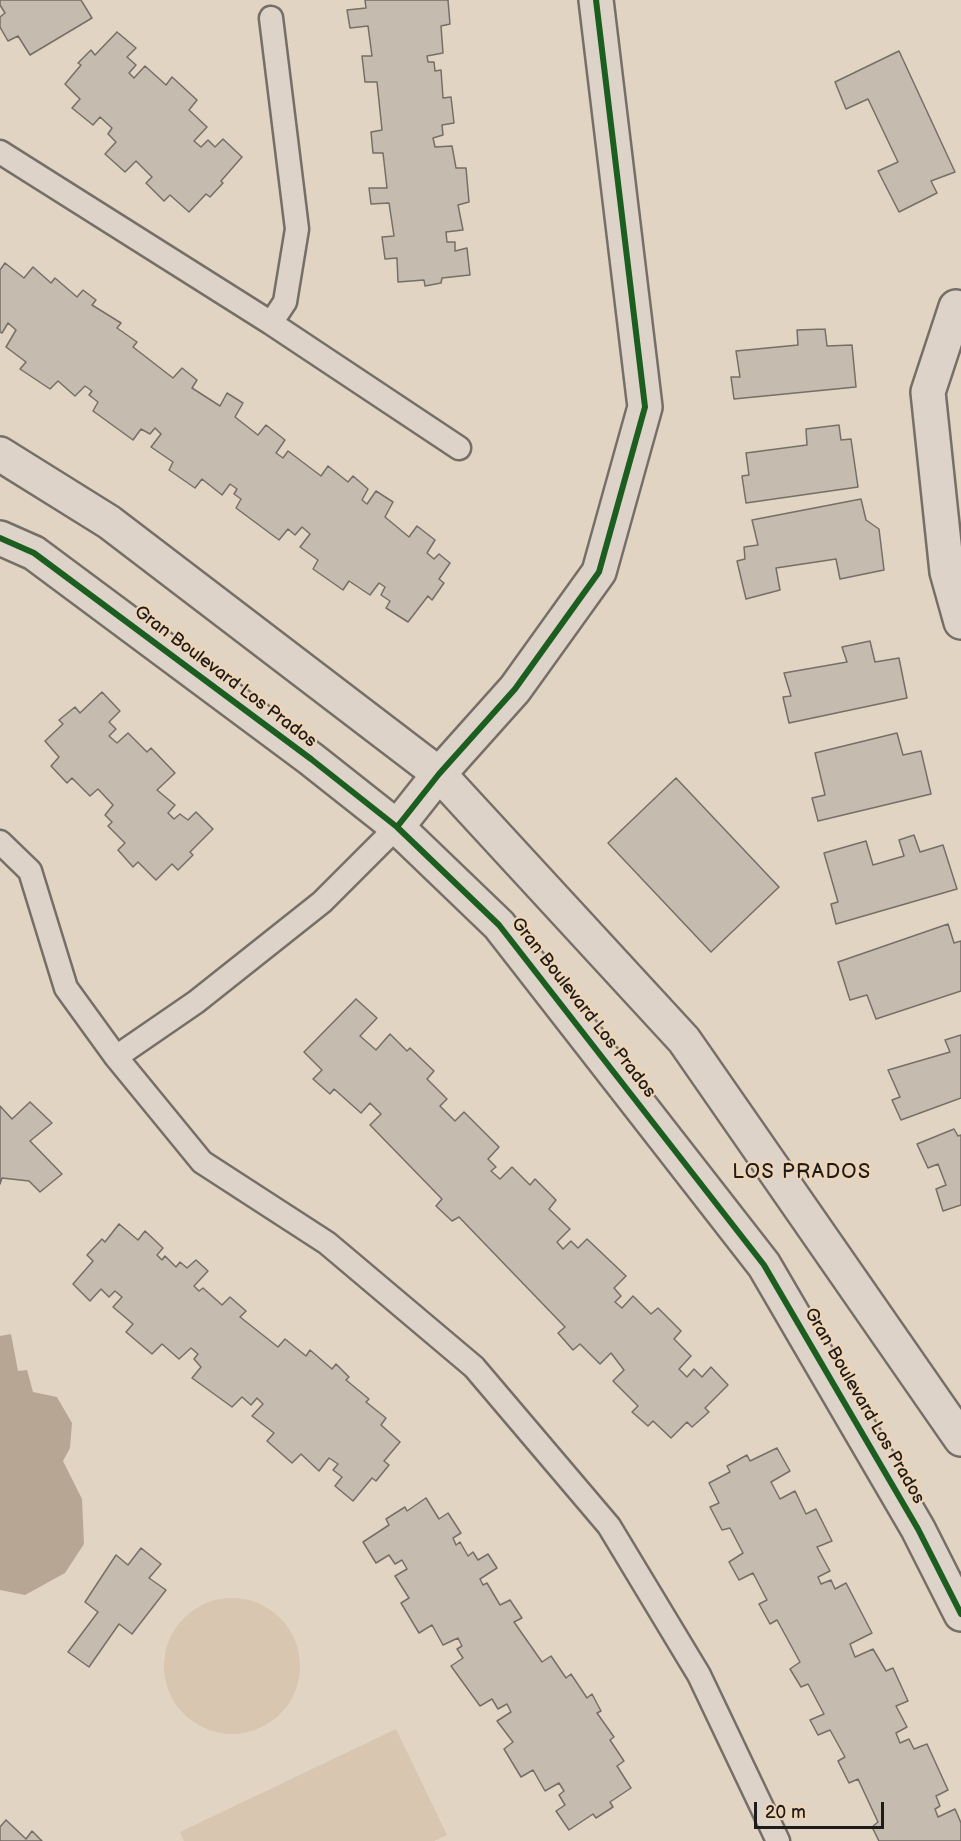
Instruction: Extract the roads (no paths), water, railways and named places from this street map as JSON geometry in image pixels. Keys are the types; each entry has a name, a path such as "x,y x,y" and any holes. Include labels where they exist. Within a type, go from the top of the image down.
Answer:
{"street":[{"path":"397,827 439,774 515,689 599,572 645,407 596,0"},
{"path":"956,307 928,392 961,622"},
{"path":"0,454 109,522 439,774 684,1040 961,1439"},
{"name":"Gran Boulevard Los Prados","path":"0,538 34,553 311,759 397,827 499,925 764,1265 918,1529 961,1614"}],"lane":[{"path":"271,18 297,229 285,302 271,323"},
{"path":"0,152 271,323 459,448"},
{"path":"116,1057 196,1002 322,902 397,827"},
{"path":"0,842 30,871 66,988 116,1057 202,1162 327,1243 474,1367 609,1527 699,1675 778,1841"}],"district":[{"name":"LOS PRADOS","path":"802,1173"}]}
